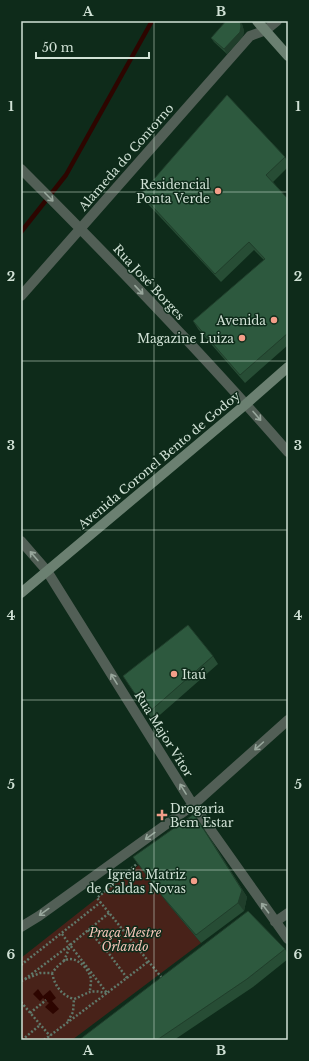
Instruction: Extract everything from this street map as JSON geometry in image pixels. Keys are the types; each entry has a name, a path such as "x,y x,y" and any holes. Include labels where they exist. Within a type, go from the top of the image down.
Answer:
{"main road":[{"path":"257,21 288,56"},
{"name":"Avenida Coronel Bento de Godoy","path":"21,593 288,367"}],"street":[{"path":"250,36 253,21"},
{"name":"Alameda do Contorno","path":"21,296 250,36 266,30 277,21"},
{"name":"Rua José Borges","path":"21,169 80,228 246,404 288,452"},
{"name":"Rua Major Vitor","path":"21,541 47,571 192,805 288,939"},
{"path":"21,927 39,916 192,805 288,720"},
{"path":"275,922 288,913"}],"path":[{"path":"144,858 97,898 164,980"},
{"path":"21,965 101,902"},
{"path":"21,981 70,945 109,913"},
{"path":"88,930 110,954 127,978"},
{"path":"62,934 107,993"},
{"path":"21,981 40,973 52,973 64,961 70,945"},
{"path":"64,961 69,959 76,960 83,965 91,980 90,991"},
{"path":"44,1040 149,961"},
{"path":"52,973 56,986 62,994 74,999 90,991 107,993"},
{"path":"67,1023 73,1012 74,999"},
{"path":"30,1012 46,1000"},
{"path":"21,1002 50,1036"},
{"path":"22,1040 40,1025"}],"green space":[{"name":"Praça Mestre Orlando","path":"139,865 169,905 201,943 72,1040 21,1040 21,958"}],"shaded area":[{"path":"38,989 43,996 50,990 56,998 52,1001 59,1009 53,1014 45,1007 49,1003 43,998 40,1001 33,994"}],"building":[{"path":"226,21 240,21 241,26 240,32 224,49 211,38"},
{"name":"Residencial Ponta Verde","path":"227,95 285,157 266,175 288,199 288,333 240,375 193,321 265,259 249,242 215,274 141,194"},
{"name":"Itaú","path":"188,625 213,656 148,713 123,676"},
{"name":"Igreja Matriz de Caldas Novas","path":"194,814 242,890 238,903 196,935 163,897 133,857"},
{"path":"248,911 285,949 247,979 157,1040 79,1040"}],"waterway":[{"path":"21,232 66,175 152,21"}],"place":[{"name":"Residencial Ponta Verde","path":"218,191"},
{"name":"Avenida","path":"274,320"},
{"name":"Magazine Luiza","path":"242,338"},
{"name":"Itaú","path":"174,674"},
{"name":"Drogaria Bem Estar","path":"162,815"},
{"name":"Igreja Matriz de Caldas Novas","path":"194,881"}]}
